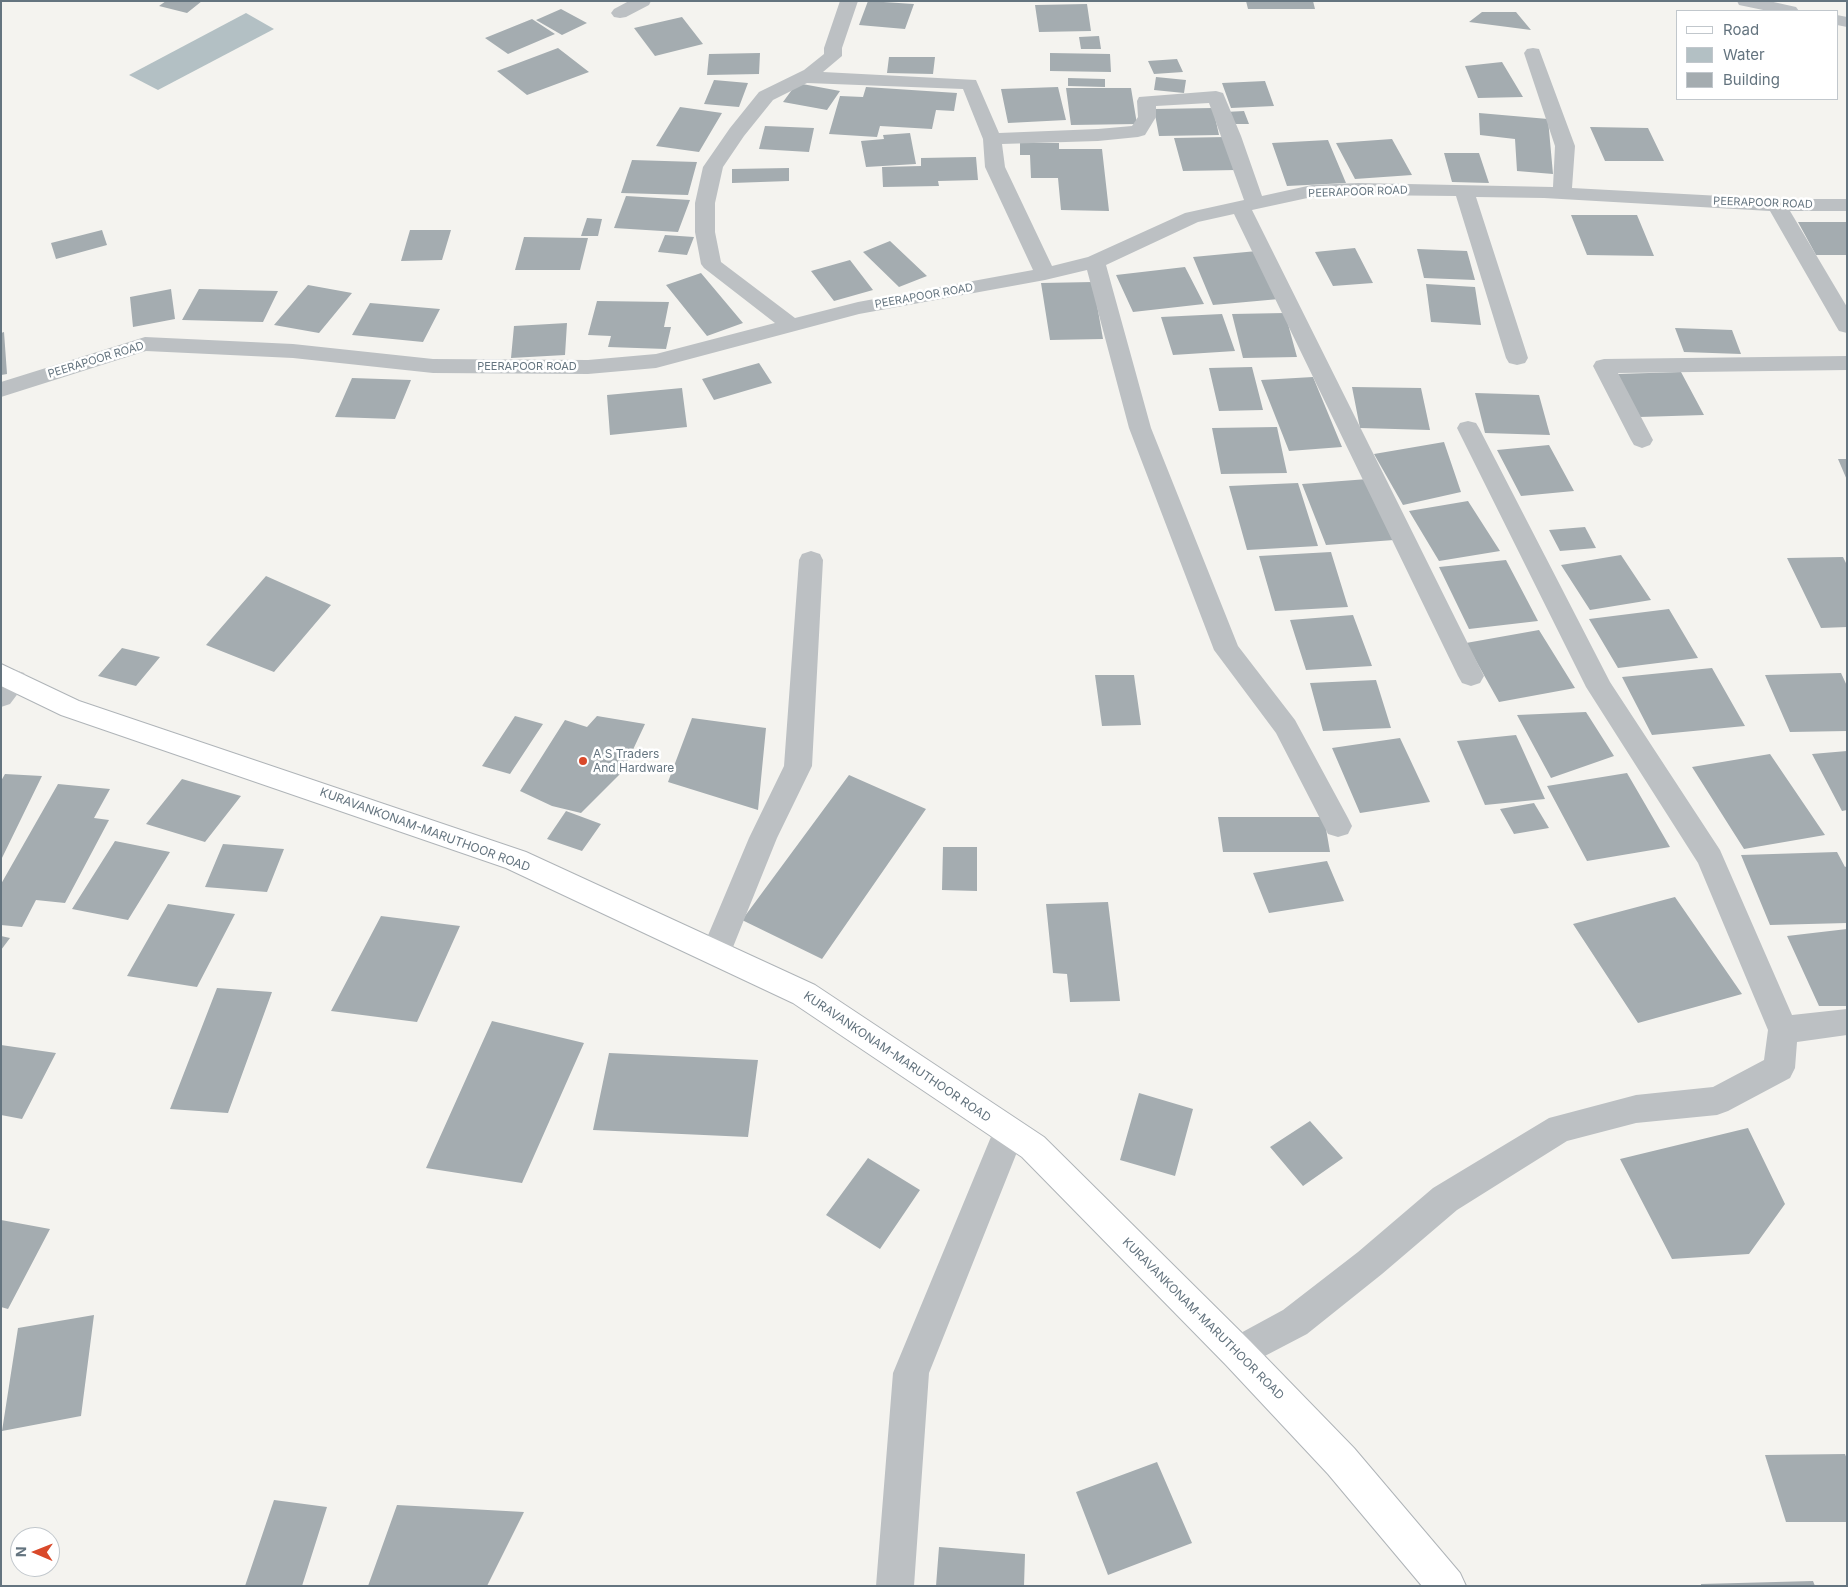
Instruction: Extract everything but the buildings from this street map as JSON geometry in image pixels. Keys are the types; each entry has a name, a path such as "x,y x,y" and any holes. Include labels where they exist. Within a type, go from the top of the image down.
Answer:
{"main road":[{"name":"KURAVANKONAM-MARUTHOOR ROAD","path":"6,684 70,708 516,860 804,994 1033,1147 1238,1353 1341,1461 1447,1586"}],"street":[{"path":"620,12 643,1"},
{"path":"791,326 711,264 706,232 705,203 713,167 737,132 766,96 822,67 832,56 849,1"},
{"path":"1745,1 1786,10"},
{"path":"1533,54 1565,146 1562,193"},
{"path":"805,77 970,84 992,140 995,167 1045,274"},
{"path":"992,140 1098,135 1138,131 1147,117 1146,102 1216,97 1232,136 1248,205 1471,676"},
{"name":"PEERAPOOR ROAD","path":"1,390 145,344 293,351 433,366 588,367 656,361 858,308 1045,274 1095,262 1192,217 1312,191 1358,189 1562,193 1777,205 1847,205"},
{"path":"1464,191 1517,358"},
{"path":"1777,205 1847,326"},
{"path":"1095,262 1140,428 1227,650 1286,727 1338,826"},
{"path":"1642,440 1604,366 1847,363"},
{"path":"1238,1353 1295,1322 1370,1264 1445,1199 1560,1128 1636,1109 1716,1101 1778,1068 1783,1030 1710,858 1599,687 1468,428"},
{"path":"716,952 763,838 798,766 811,560"},
{"path":"1783,1030 1847,1022"},
{"path":"895,1586 911,1373 1009,1132"}],"water":[{"path":"246,13 274,29 158,90 129,75"}],"place":[{"name":"A S Traders And Hardware","path":"583,761"}]}
